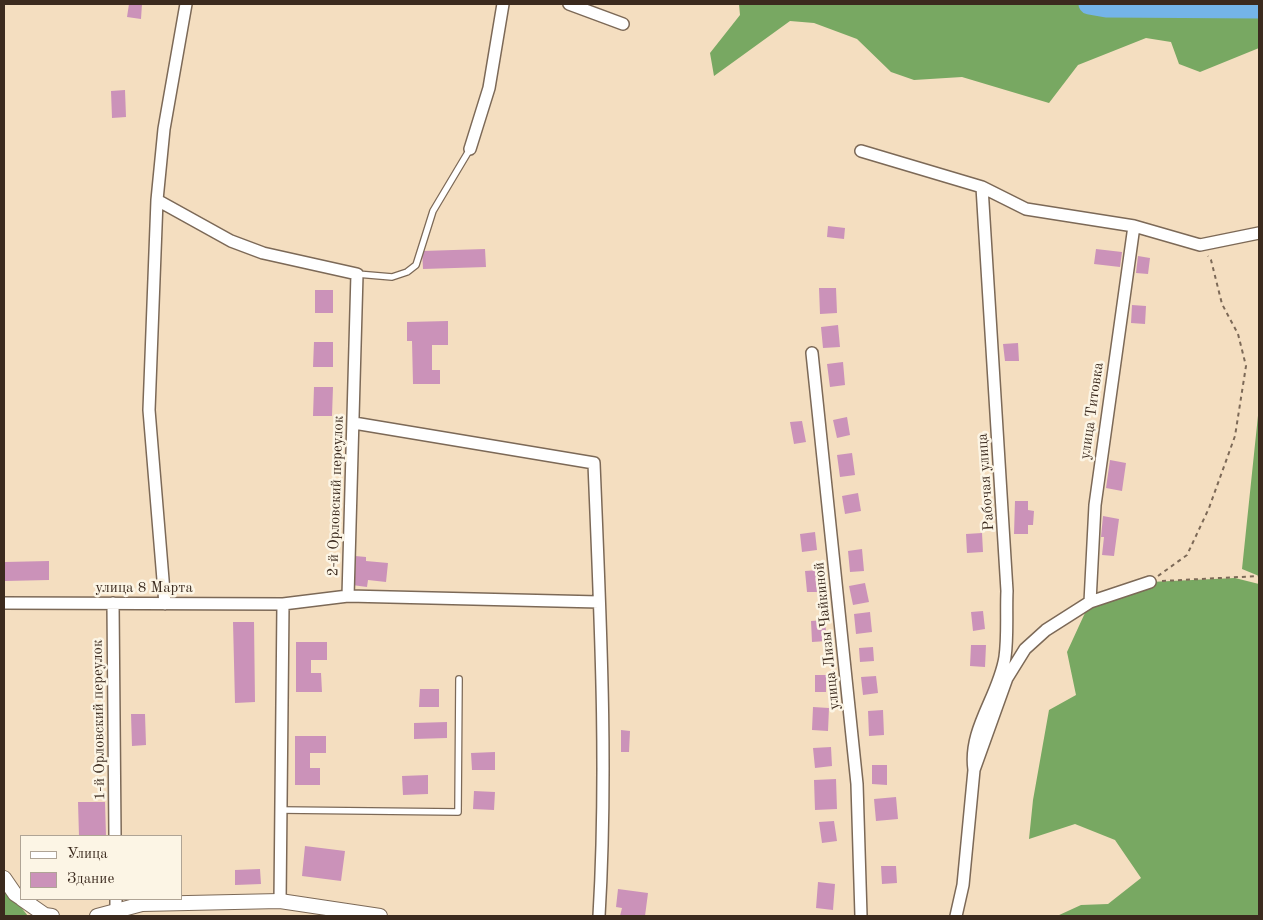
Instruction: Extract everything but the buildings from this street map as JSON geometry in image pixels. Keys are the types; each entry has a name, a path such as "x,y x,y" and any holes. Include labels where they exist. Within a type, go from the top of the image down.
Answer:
{"street":[{"path":"165,604 149,410 157,200 164,129 186,4"},
{"path":"470,149 489,88 504,4"},
{"path":"569,4 623,24"},
{"path":"861,151 982,187 1026,209 1134,226 1200,245 1259,233"},
{"name":"Рабочая улица","path":"974,770 972,757 974,739 1005,657 1007,591 982,187"},
{"path":"157,200 232,241 263,253 357,274"},
{"name":"улица Титовка","path":"1090,602 1095,504 1134,226"},
{"name":"2-й Орловский переулок","path":"283,604 348,596 357,274"},
{"name":"улица Лизы Чайкиной","path":"812,353 857,784 861,916"},
{"path":"354,423 594,463 604,842 600,916"},
{"path":"956,916 963,885 974,770 1007,678 1025,650 1046,630 1090,602 1150,582"},
{"path":"348,596 599,602"},
{"name":"улица 8 Марта","path":"4,603 283,604"},
{"name":"1-й Орловский переулок","path":"112,603 115,835"},
{"path":"280,901 283,604"},
{"path":"4,878 20,896"},
{"path":"25,900 45,915 52,916"},
{"path":"97,916 116,905 280,901 380,916"}],"lane":[{"path":"357,274 392,277 407,272 416,265 433,211 470,149"},
{"path":"281,810 458,812 459,679"}],"path":[{"path":"1150,582 1187,555 1209,508 1235,436 1246,366 1238,334 1222,304 1211,260 1200,245"},
{"path":"1150,582 1259,576"}],"green space":[{"path":"739,4 1259,4 1259,48 1200,72 1179,64 1171,42 1146,38 1078,65 1049,103 962,77 914,80 891,72 857,39 814,23 790,21 714,76 710,53 740,15"},
{"path":"1259,406 1259,576 1242,569"},
{"path":"1235,578 1259,584 1259,916 1057,916 1081,905 1108,904 1141,878 1115,840 1075,824 1029,839 1033,800 1049,710 1076,695 1067,652 1090,602 1150,582"},
{"path":"4,886 28,916 4,916"}],"waterway":[{"path":"1089,4 1106,7 1259,8"}]}
